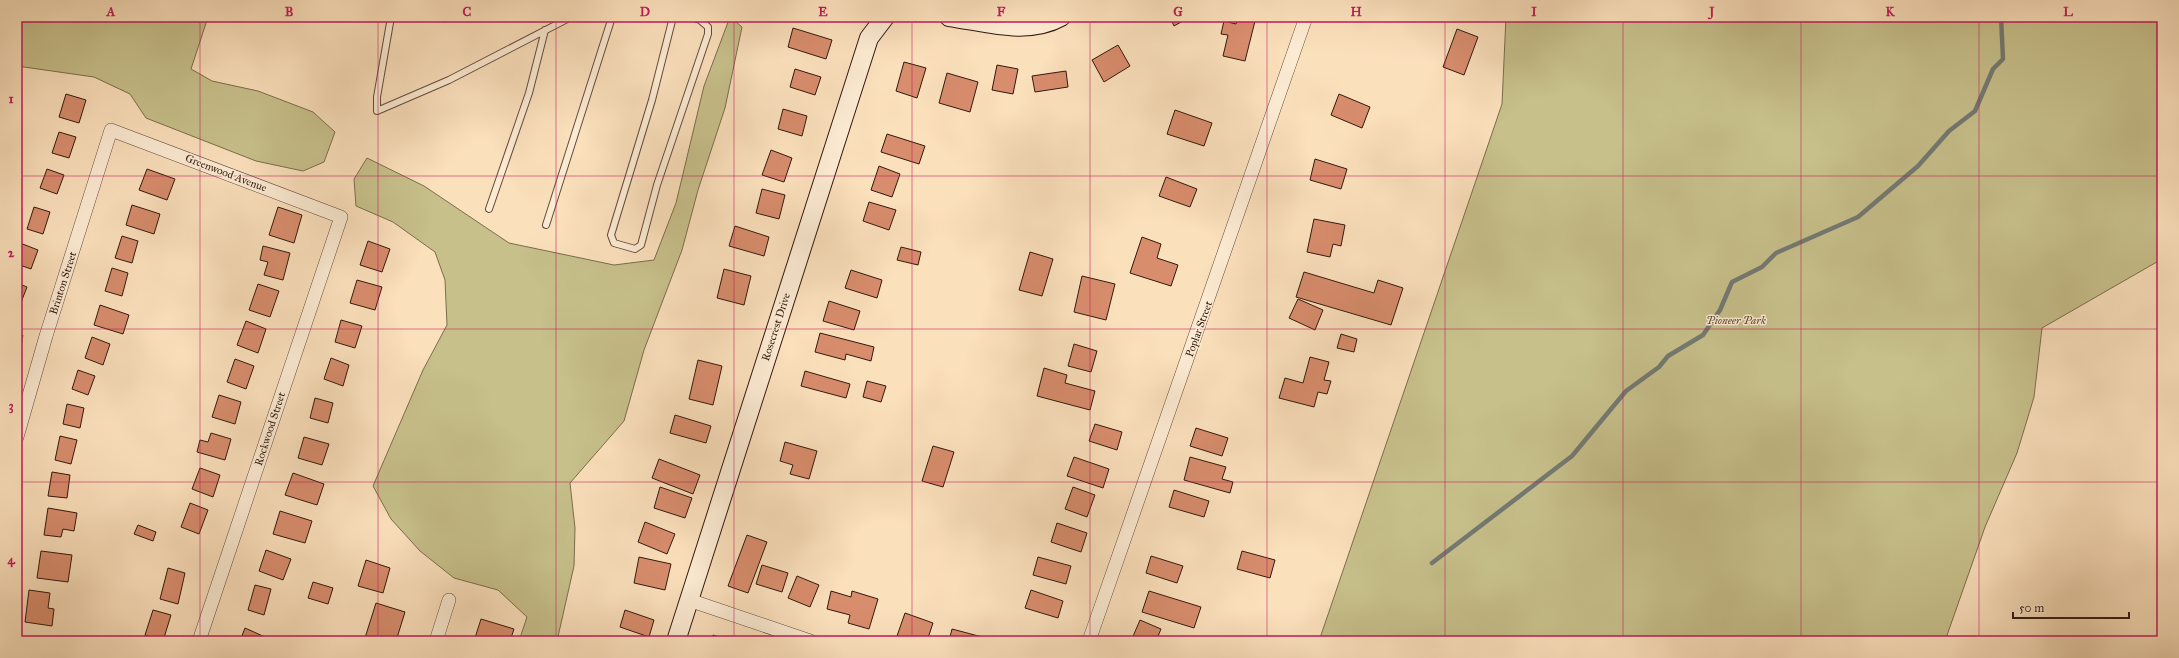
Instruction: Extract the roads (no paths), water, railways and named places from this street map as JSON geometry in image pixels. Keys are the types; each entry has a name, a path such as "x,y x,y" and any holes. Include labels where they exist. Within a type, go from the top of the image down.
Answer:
{"street":[{"name":"Rosecrest Drive","path":"676,641 868,38 885,17"},
{"path":"949,17 1049,24 1061,17"},
{"name":"Poplar Street","path":"1090,641 1306,17"},
{"name":"Greenwood Avenue","path":"111,130 341,217"},
{"name":"Brinton Street","path":"17,437 46,336 111,130"},
{"name":"Rockwood Street","path":"200,641 341,217"},
{"path":"436,641 449,600"},
{"path":"689,600 810,641"}],"lane":[{"path":"391,17 377,97 377,111 448,80 571,17"},
{"path":"546,225 612,17"},
{"path":"673,17 652,100 611,235 614,243 635,249 641,245 657,185 708,34 708,27 700,20 691,17"},
{"path":"489,209 529,93 544,30"}],"waterway":[{"path":"1432,563 1572,456 1626,391 1659,367 1668,356 1703,335 1720,310 1732,282 1762,267 1776,253 1858,217 1918,166 1949,131 1975,111 1993,69 2003,59 2001,17"}],"park label":[{"name":"Pioneer Park","path":"1736,320"}]}
